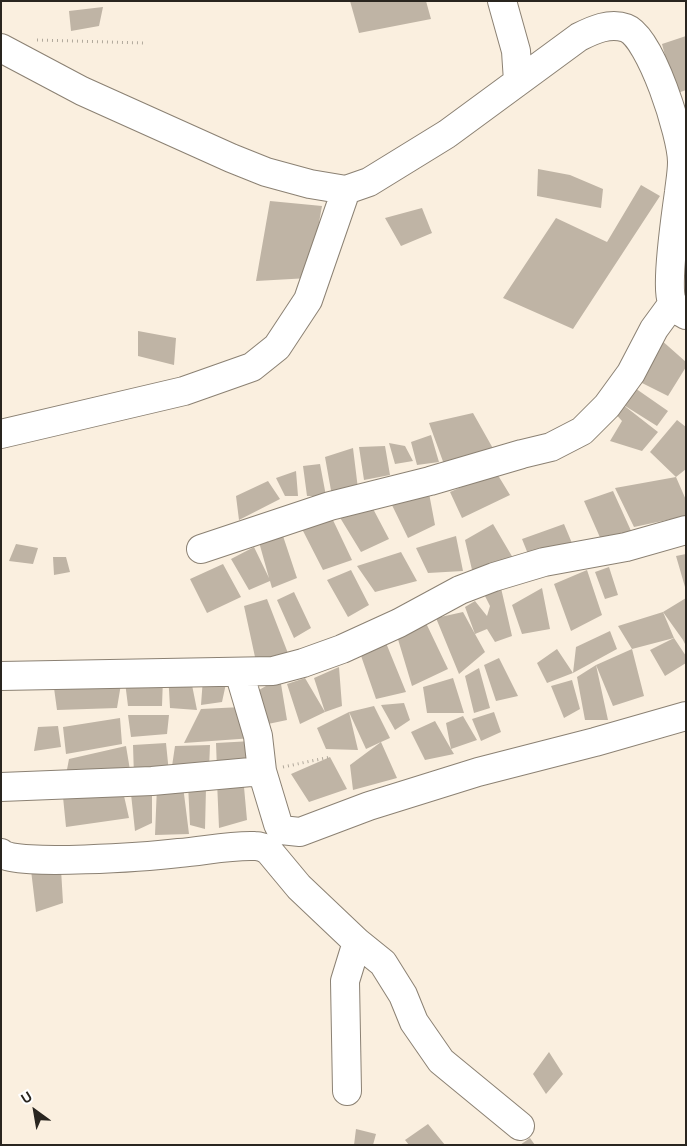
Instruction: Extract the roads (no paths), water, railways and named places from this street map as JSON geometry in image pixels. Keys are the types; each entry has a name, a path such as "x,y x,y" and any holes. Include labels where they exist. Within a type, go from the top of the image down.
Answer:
{"street":[{"path":"502,1 516,51 518,81"},
{"path":"1,48 82,91 231,158 266,172 310,184 346,190 370,182 448,134 579,37 598,28 615,26 628,28 638,38 662,85 679,108 684,160 670,265 670,290 679,309 654,329 631,373 607,406 582,431 552,448 522,454 430,481 330,506 201,548"},
{"path":"1,434 184,391 252,367 277,347 308,300 346,190"},
{"path":"1,676 273,671 342,649 399,623 460,590 494,577 544,562 626,547 686,530"},
{"path":"239,672 258,736 262,771 281,830"},
{"path":"256,846 281,830 300,832 370,806 478,772 686,716"},
{"path":"1,788 152,781 262,771"},
{"path":"1,853 4,857 23,859 133,858 256,846 269,851 299,887 357,942 383,963 403,996 414,1022 442,1061 520,1126"},
{"path":"347,1091 345,980 357,942"}]}
